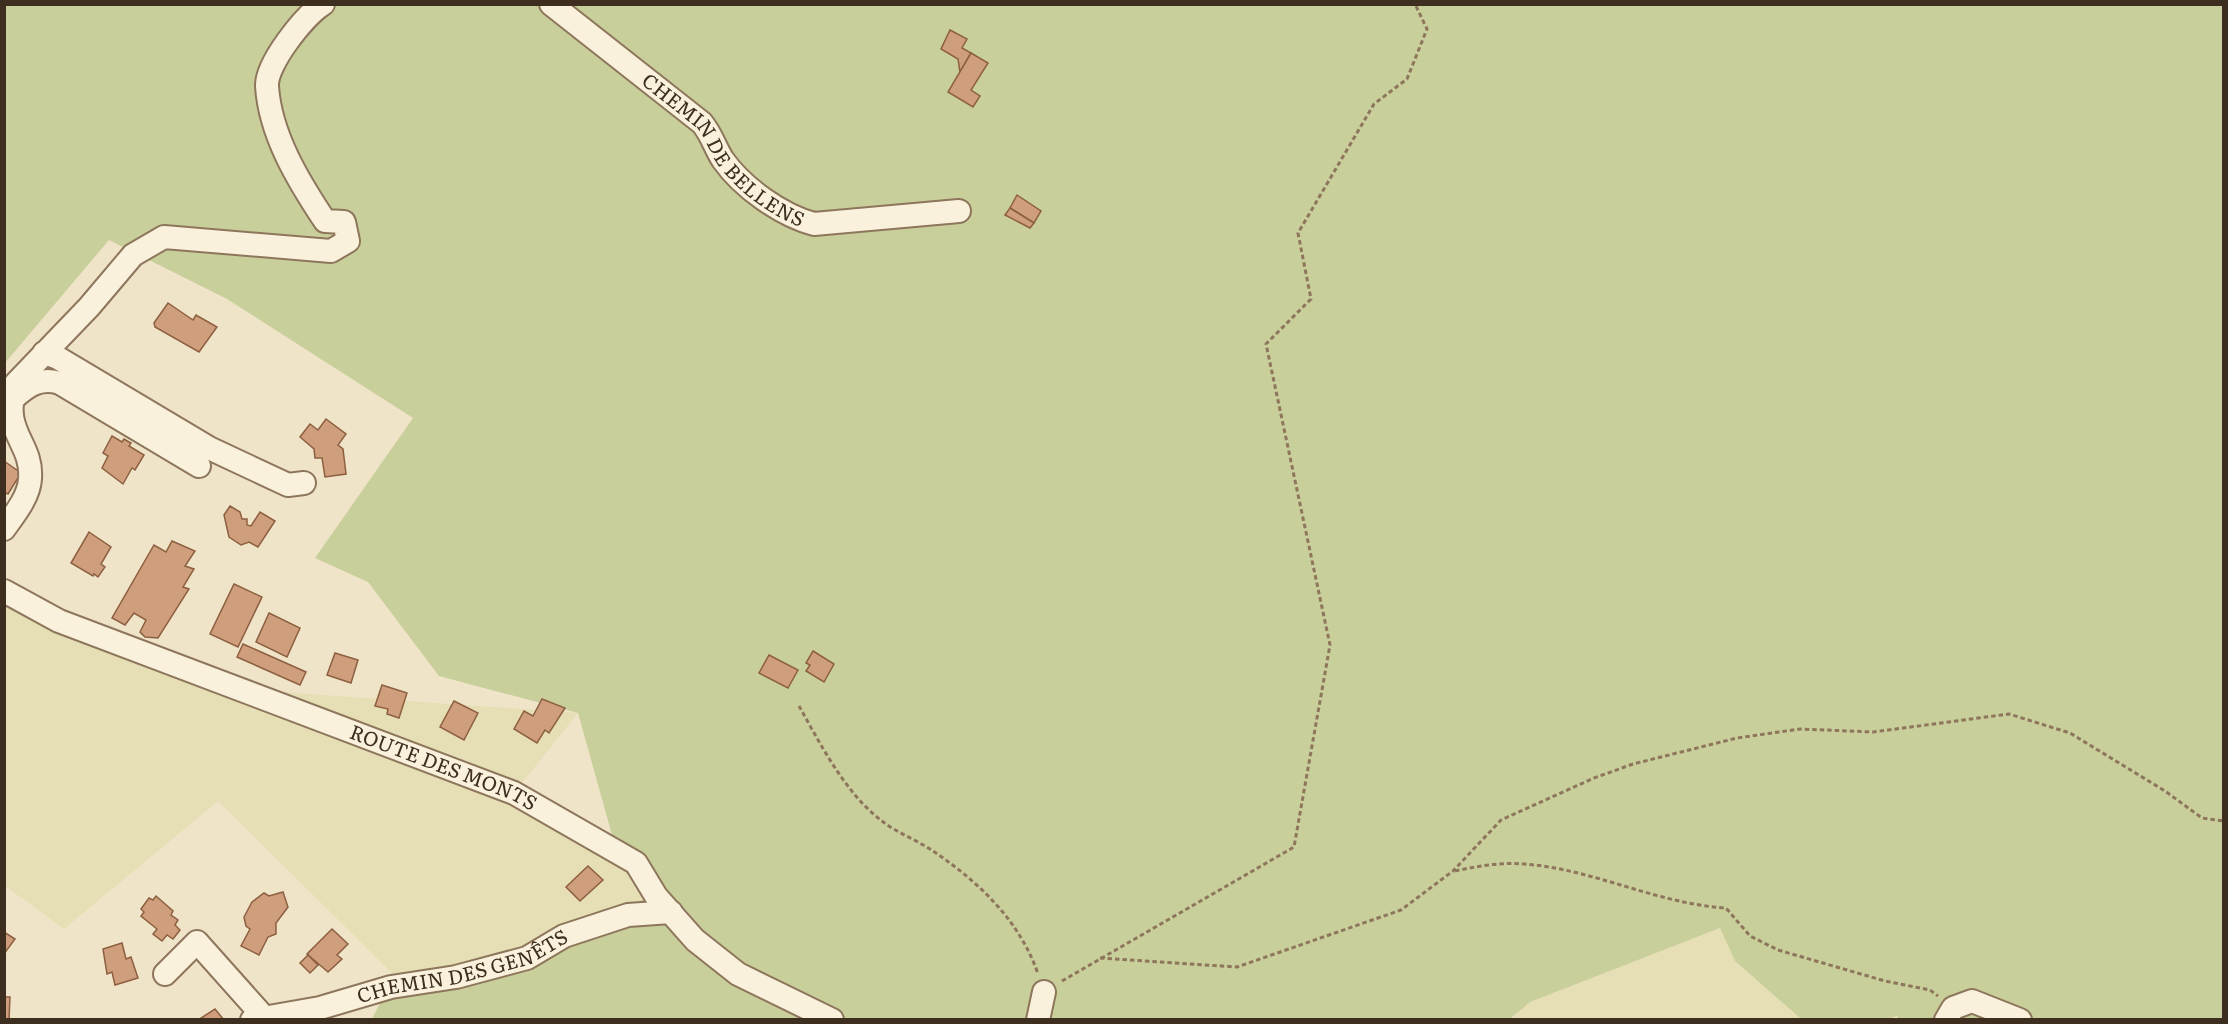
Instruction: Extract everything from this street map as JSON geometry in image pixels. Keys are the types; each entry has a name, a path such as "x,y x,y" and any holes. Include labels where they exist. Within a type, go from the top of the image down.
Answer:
{"street":[{"path":"4,529 27,491 30,479 29,466 8,431 5,416 8,396 16,383 134,255 164,237 331,251 348,241 344,222 325,221 298,180 271,115 266,83 286,41 300,24 323,4"},
{"name":"CHEMIN DE BELLENS","path":"551,4 702,123 710,133 722,159 736,175 795,219 814,224 958,211"},
{"path":"44,353 58,358 209,448 288,485 304,483"},
{"path":"5,416 8,405 26,388 49,379 73,388 199,466"},
{"name":"ROUTE DES MONTS","path":"4,591 59,621 514,793 636,863 656,896 696,940 738,974 832,1020"},
{"name":"CHEMIN DES GENÊTS","path":"258,1018 320,1008 391,987 456,977 527,958 564,936 628,915 671,912"},
{"path":"165,974 197,942 258,1018"},
{"path":"1038,1020 1044,992"},
{"path":"1950,1014 1972,1001 2020,1020"}],"path":[{"path":"799,706 820,743 857,797 882,821 933,851 972,881 1007,915 1033,960 1044,992 1294,847 1330,645 1266,344 1311,298 1298,233 1374,104 1407,78 1427,29 1415,4"},
{"path":"1100,958 1237,967 1401,910 1453,871 1501,820 1594,778 1633,764 1737,738 1790,731 1873,732 2009,714 2070,734 2165,791 2202,818 2223,822"},
{"path":"1453,871 1488,864 1524,864 1610,882 1696,907 1726,909 1750,936 1778,950 1894,984 1929,990 1950,1014"}],"shaded area":[{"path":"5,586 31,600 267,691 578,713 514,793 619,860 651,898 531,944 485,965 394,975 218,801 64,929 5,886"},
{"path":"1720,928 1735,961 1800,1018 1808,1019 1510,1020 1529,1002"}],"green space":[{"path":"5,5 2223,5 2223,1019 1899,1020 1897,1016 1884,1020 1800,1018 1735,961 1720,928 1530,1002 1510,1019 372,1019 394,975 485,965 564,925 601,910 651,898 619,860 578,713 439,676 368,582 315,558 413,418 227,299 109,240 5,363"}],"building":[{"path":"950,30 967,39 962,48 971,53 960,72 958,59 941,49"},
{"path":"971,53 988,63 971,90 980,96 973,107 948,92"},
{"path":"1017,195 1041,211 1034,223 1010,208"},
{"path":"1010,208 1034,223 1030,228 1005,215"},
{"path":"168,303 193,320 196,315 217,327 199,352 155,327 154,323"},
{"path":"326,419 346,434 338,445 343,449 346,474 325,477 322,458 315,458 314,449 300,437 310,424 318,430"},
{"path":"112,436 122,442 124,439 131,443 129,446 144,455 135,470 132,468 123,484 102,468 108,456 103,453"},
{"path":"4,461 21,473 8,494 4,492"},
{"path":"230,506 240,512 242,519 247,519 247,525 251,526 260,512 275,521 258,547 249,542 241,545 229,537 224,515"},
{"path":"89,532 111,547 101,564 105,567 98,577 71,563"},
{"path":"172,541 195,551 185,566 194,569 183,587 189,589 158,638 145,637 140,632 146,620 134,613 125,625 112,618 154,545 166,552"},
{"path":"234,584 262,597 238,647 210,634"},
{"path":"269,613 300,628 287,657 256,642"},
{"path":"243,644 306,672 300,685 237,657"},
{"path":"813,651 834,664 824,682 806,671 810,665 806,663"},
{"path":"335,653 358,660 351,683 327,675"},
{"path":"769,655 798,670 788,688 759,673"},
{"path":"382,685 407,693 399,718 387,714 388,709 375,706"},
{"path":"542,699 565,708 549,733 545,730 537,743 514,729 524,711 533,716"},
{"path":"454,701 478,713 464,740 440,727"},
{"path":"588,866 603,880 580,901 566,887"},
{"path":"283,892 288,907 276,923 276,934 268,937 259,955 241,946 250,929 246,926 244,917 252,902 264,893 269,896"},
{"path":"156,896 173,911 171,915 178,920 175,925 180,930 173,939 167,935 162,941 153,934 157,929 141,916 144,912 141,909 149,898 153,900"},
{"path":"332,929 348,944 337,955 342,959 328,972 307,954"},
{"path":"4,932 15,939 4,954"},
{"path":"122,943 126,959 131,957 138,978 115,985 112,972 107,974 103,949"},
{"path":"308,955 318,965 310,973 300,963"},
{"path":"4,997 10,997 9,1020 4,1020"},
{"path":"215,1009 224,1020 198,1020"}]}
